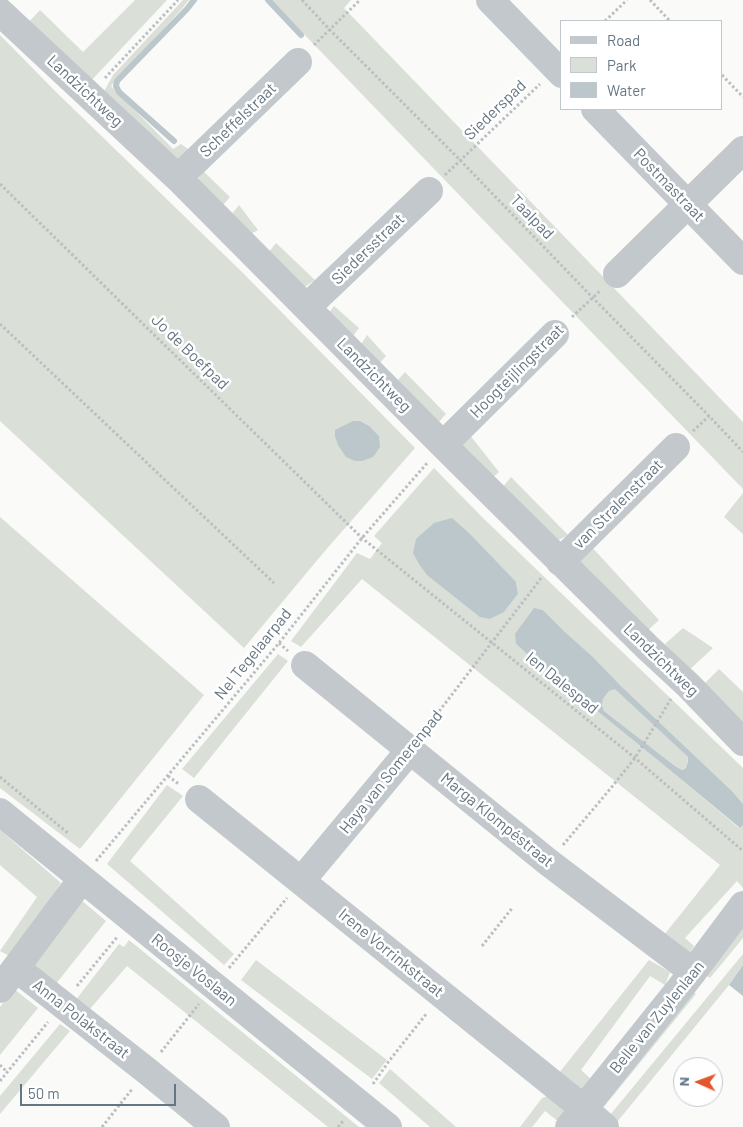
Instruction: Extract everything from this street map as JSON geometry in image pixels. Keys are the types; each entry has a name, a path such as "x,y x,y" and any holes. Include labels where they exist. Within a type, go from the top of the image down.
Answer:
{"street":[{"path":"490,0 559,71"},
{"name":"Landzichtweg","path":"0,12 178,178 307,307 443,445 550,570 647,647 683,680 743,742"},
{"name":"Scheffelstraat","path":"178,178 298,62"},
{"name":"Postmastraat","path":"596,110 743,261"},
{"path":"617,274 743,150"},
{"name":"Siedersstraat","path":"307,307 437,183"},
{"name":"Hoogteijlingstraat","path":"443,445 555,334"},
{"name":"van Stralenstraat","path":"550,570 685,439"},
{"name":"Marga Klompéstraat","path":"296,657 548,862 693,972"},
{"name":"Haya van Somerenpad","path":"301,881 410,750"},
{"name":"Irene Vorrinkstraat","path":"199,798 442,995 576,1118 605,1127"},
{"name":"Roosje Voslaan","path":"0,812 90,869 388,1127"},
{"path":"8,978 90,869"},
{"name":"Belle van Zuylenlaan","path":"576,1118 693,972 743,905"},
{"name":"Anna Polakstraat","path":"8,978 216,1127"}],"path":[{"path":"90,95 178,0"},
{"name":"Taalpad","path":"302,0 743,452"},
{"path":"298,62 360,0"},
{"path":"606,20 627,0"},
{"path":"650,0 669,20"},
{"name":"Siederspad","path":"437,183 480,141 559,71"},
{"path":"723,76 743,96"},
{"name":"Jo de Boefpad","path":"0,184 362,538"},
{"name":"Hoogteijlingstraat","path":"555,334 592,298"},
{"path":"0,324 274,583"},
{"path":"685,439 709,416"},
{"name":"Nel Tegelaarpad","path":"90,869 279,643 362,538 443,445"},
{"name":"Ien Dalespad","path":"362,538 635,758 743,851"},
{"name":"Haya van Somerenpad","path":"410,750 492,642 550,570"},
{"path":"279,643 296,657"},
{"path":"548,862 612,788 635,758 667,706"},
{"path":"168,776 176,782"},
{"path":"0,777 76,840"},
{"path":"90,869 91,852"},
{"path":"236,960 301,881"},
{"path":"482,946 513,907"},
{"path":"377,1078 442,995"},
{"path":"0,1065 7,1072"}],"green space":[{"path":"135,0 167,0 89,83 27,24 40,10 83,52"},
{"path":"183,0 189,0 111,86 173,149 181,144 192,152 177,168 101,97 113,75"},
{"path":"271,0 351,0 344,8 743,422 743,489"},
{"path":"0,35 55,91 244,274 415,448 324,552 244,648 0,421"},
{"path":"203,171 230,197 223,205 196,183"},
{"path":"239,205 258,230 249,235 231,215"},
{"path":"276,243 315,280 303,288 268,253"},
{"path":"334,306 359,328 353,336 328,314"},
{"path":"367,335 386,356 378,365 360,346"},
{"path":"405,372 446,414 438,423 396,382"},
{"path":"469,434 499,472 491,479 456,447"},
{"path":"434,468 483,518 743,768 743,804 732,791 543,610 516,644 739,828 743,825 743,888 737,881 685,938 694,946 687,958 664,935 720,865 362,579 301,647 291,641 357,553 370,559 382,543 374,536","holes":["516,582 518,594 504,612"]},
{"path":"511,477 568,535 555,542 502,488"},
{"path":"743,493 743,534 724,517"},
{"path":"0,517 204,695 80,849 0,788"},
{"path":"589,544 659,620 645,633 573,563"},
{"path":"683,628 713,648 686,673 665,644"},
{"path":"278,654 288,661 194,778 182,769"},
{"path":"719,669 743,692 743,727 700,688"},
{"path":"615,688 688,757 687,767 682,770 675,766 604,711 603,699 609,691"},
{"path":"167,785 183,796 130,861 234,954 224,965 107,864"},
{"path":"0,830 61,883 56,891 60,898 11,957 0,951 37,897 0,865"},
{"path":"81,900 106,921 51,990 29,973"},
{"path":"743,924 743,938 710,978 703,973"},
{"path":"129,940 359,1127 328,1127 127,966 89,1010 75,1001 119,944 124,947"},
{"path":"743,954 743,965 729,985 613,1127 605,1121"},
{"path":"256,960 387,1060 372,1079 241,980"},
{"path":"649,960 670,972 665,985 650,976 581,1070 591,1079 579,1093 559,1073"},
{"path":"689,988 696,994 603,1108 596,1103"},
{"path":"14,989 38,1008 0,1055 0,1007"},
{"path":"60,1024 70,1031 0,1114 0,1096"},
{"path":"390,1069 456,1127 430,1127 379,1083"},
{"path":"554,1094 569,1108 559,1122 545,1111 532,1127 520,1127 542,1098"}],"water":[{"path":"353,421 360,421 369,426 379,436 380,447 373,457 362,461 355,461 346,457 338,445 335,430"},
{"path":"452,518 516,582 518,594 504,612 490,619 480,617 427,575 413,553 416,539 434,523"},
{"path":"534,608 543,610 732,791 743,804 743,825 740,828 527,654 516,644 515,634","holes":["615,689 688,757 686,768 682,770 604,711 603,699 609,691"]},
{"path":"743,965 743,996 729,985"}],"waterway":[{"path":"174,141 119,92 116,86 117,81 194,0"},
{"path":"268,0 301,35"}]}
